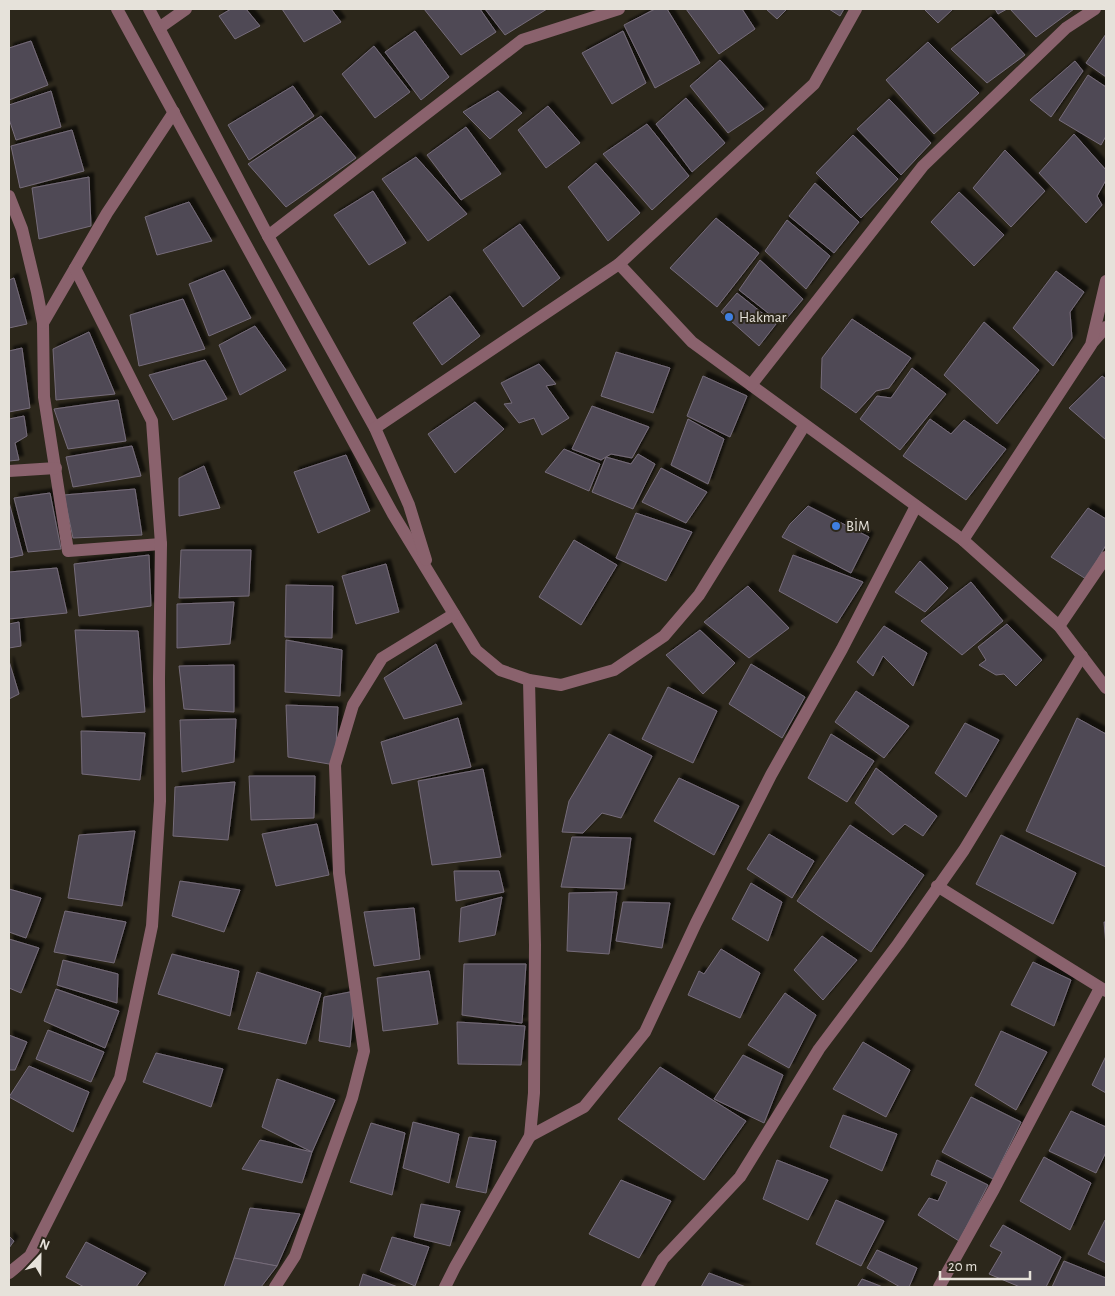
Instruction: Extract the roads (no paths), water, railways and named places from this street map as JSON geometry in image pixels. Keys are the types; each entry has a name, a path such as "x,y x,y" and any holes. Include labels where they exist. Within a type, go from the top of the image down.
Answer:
{"street":[{"path":"117,9 357,450 432,580 476,650 500,670 529,680 561,685 614,670 664,636 699,595 804,426"},
{"path":"149,9 268,236 376,428 409,505 432,580"},
{"path":"159,28 186,9"},
{"path":"268,236 522,40 619,9"},
{"path":"376,428 619,264 814,84 856,9"},
{"path":"751,386 923,166 1066,28 1095,9"},
{"path":"43,323 107,213 174,112"},
{"path":"9,196 22,229 43,323 44,397 68,551 161,544"},
{"path":"619,264 692,342 804,426 963,540 1059,626 1106,688"},
{"path":"9,1273 30,1256 120,1078 152,926 160,800 161,544 152,421 75,268"},
{"path":"1091,344 1106,281"},
{"path":"963,540 1091,344 1106,327"},
{"path":"9,471 56,468"},
{"path":"530,1136 584,1107 645,1032 696,923 767,784 842,649 916,506"},
{"path":"1059,626 1106,557"},
{"path":"275,1287 295,1256 352,1098 364,1051 338,873 335,764 353,705 382,658 454,614"},
{"path":"647,1287 663,1259 740,1177 819,1049 898,944 964,850 1082,656"},
{"path":"446,1287 530,1136 534,1093 535,945 529,680"},
{"path":"937,886 1103,989 939,1287"}],"place":[{"name":"Hakmar","path":"729,317"},
{"name":"BİM","path":"836,526"}]}
